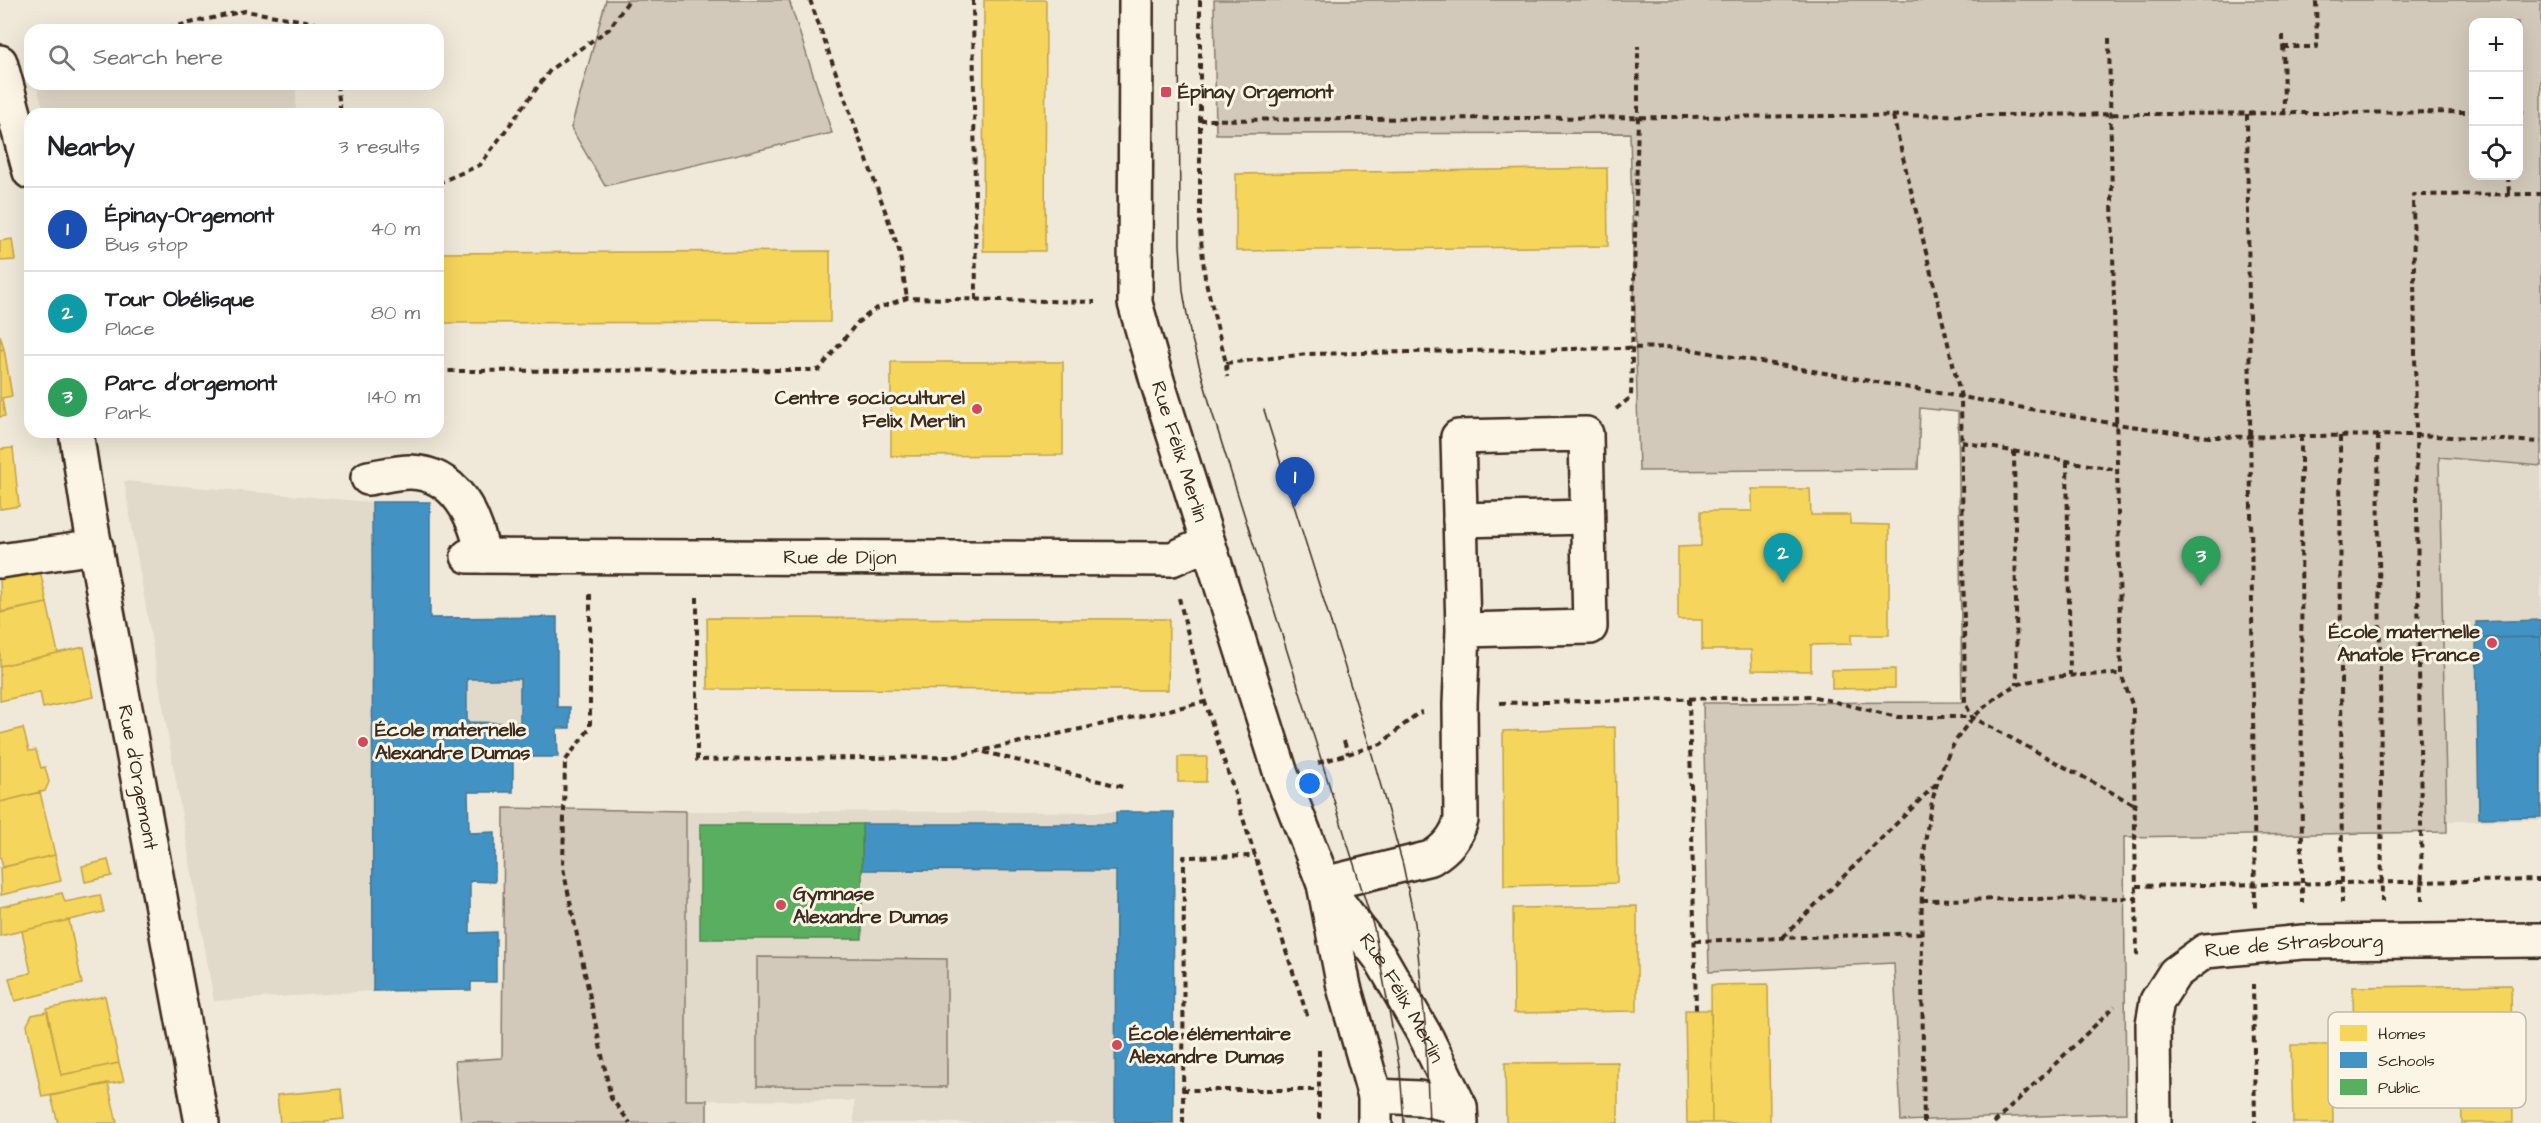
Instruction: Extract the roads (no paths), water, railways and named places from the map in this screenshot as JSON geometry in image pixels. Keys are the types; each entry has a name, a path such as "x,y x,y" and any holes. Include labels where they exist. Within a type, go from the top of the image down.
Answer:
{"street":[{"name":"Rue Félix Merlin","path":"1136,0 1135,303 1158,384 1281,774 1324,884 1344,987 1375,1109"},
{"path":"0,62 18,162"},
{"path":"1324,884 1431,858 1441,852 1454,837 1461,820 1460,704 1463,630 1458,436 1586,434 1590,627 1463,630"},
{"name":"Rue d'Orgemont","path":"77,438 202,1123"},
{"name":"Rue de Dijon","path":"368,478 409,472 427,474 448,485 467,505 479,532 476,556 1172,559 1208,543"},
{"path":"1460,520 1587,518"},
{"path":"0,561 96,548"},
{"name":"Rue Félix Merlin","path":"1324,884 1381,959 1438,1059 1460,1115"},
{"name":"Rue de Strasbourg","path":"2154,1123 2153,1023 2157,1001 2175,973 2205,951 2302,942 2541,940"},
{"path":"1375,1109 1419,1098 1460,1115"}],"tram line":[{"path":"1179,0 1180,245 1183,291 1190,332 1212,412 1374,928 1400,1071 1404,1123"},
{"path":"1264,410 1370,747 1403,865 1415,923 1425,1023 1429,1123"}],"place":[{"name":"Épinay Orgemont","path":"1166,92"},
{"name":"Centre socioculturel Felix Merlin","path":"977,409"},
{"name":"Épinay-Orgemont","path":"1295,507"},
{"name":"Tour Obélisque","path":"1783,583"},
{"name":"Parc d'orgemont","path":"2201,586"},
{"name":"École maternelle Anatole France","path":"2492,643"},
{"name":"École maternelle Alexandre Dumas","path":"363,742"},
{"name":"Gymnase Alexandre Dumas","path":"781,905"},
{"name":"École élémentaire Alexandre Dumas","path":"1117,1045"}]}
